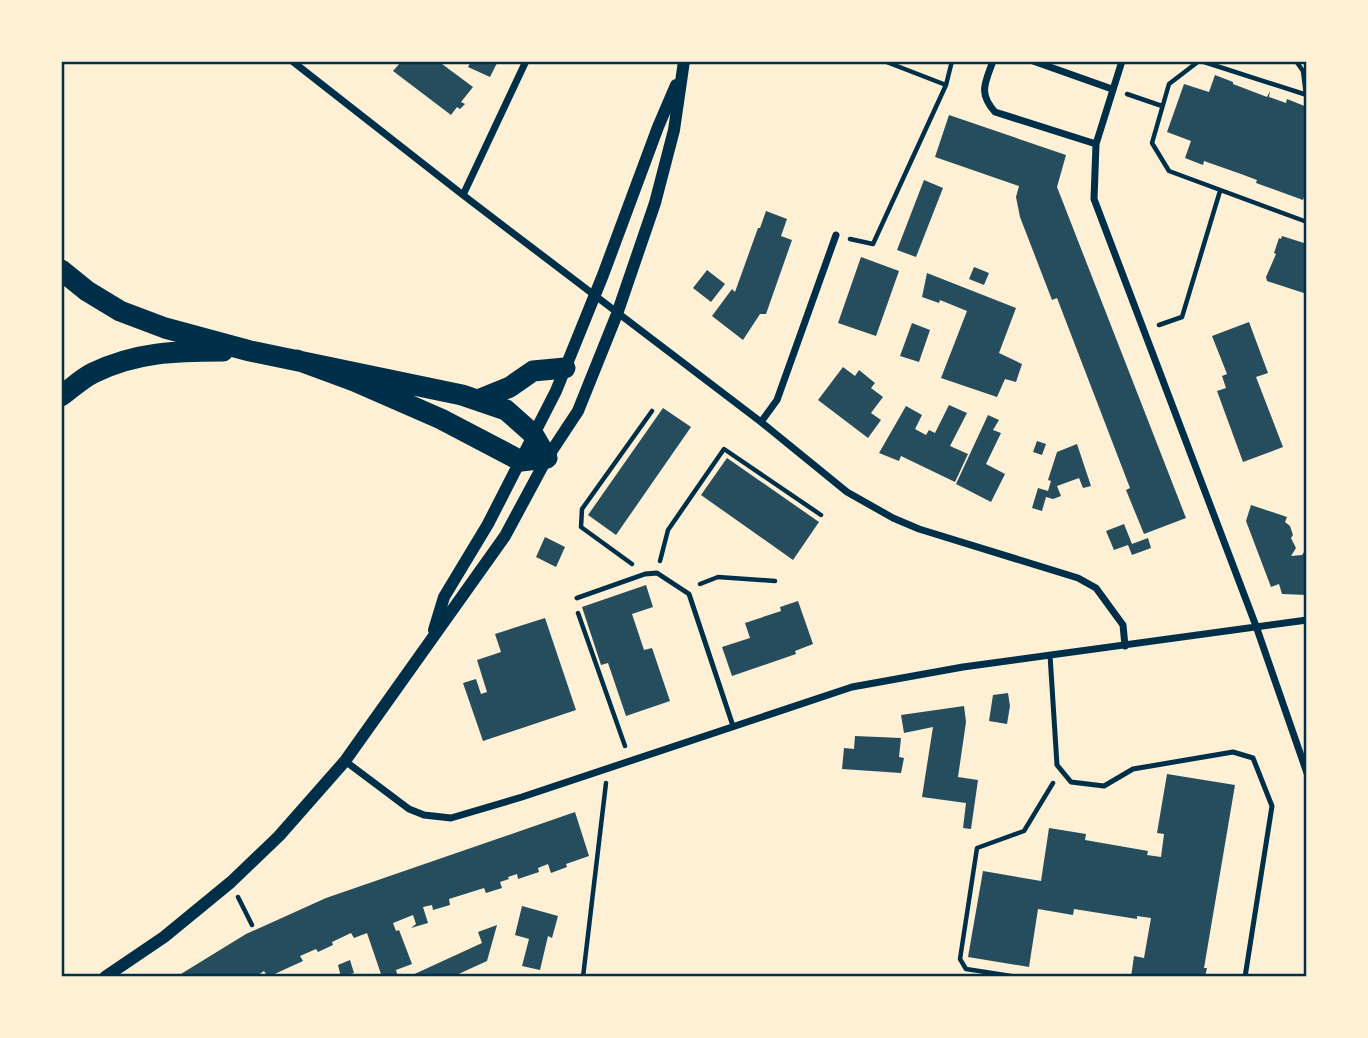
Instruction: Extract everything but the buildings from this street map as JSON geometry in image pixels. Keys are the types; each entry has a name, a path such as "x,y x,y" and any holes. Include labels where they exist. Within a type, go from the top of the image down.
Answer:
{"highway":[{"path":"61,270 87,291 120,310 165,328 250,351 297,360 478,400 506,410 533,434 547,458 521,461 441,419 354,381 297,360"},
{"path":"61,396 90,374 127,360 167,351 250,351"},
{"path":"478,400 510,387 533,371 565,368"}],"street":[{"path":"292,61 848,492 893,518 919,528 1078,578 1096,589 1123,625 1125,646"},
{"path":"463,195 526,61"},
{"path":"993,61 984,88 986,102 995,112 1096,145"},
{"path":"1033,61 1112,89"},
{"path":"1122,61 1096,145 1094,199 1256,626 1307,773"},
{"path":"430,642 444,597 488,524 575,347 683,65"},
{"path":"105,977 164,937 231,882 279,836 345,761 505,536 547,458 579,411 600,358 655,202 674,130 683,65"},
{"path":"761,422 777,400 836,235"},
{"path":"345,761 409,809 424,815 451,818 852,687 963,667 1307,620"}],"lane":[{"path":"577,598 645,574 657,573 689,594 733,726"},
{"path":"1049,655 1057,765 1071,782 1104,786 1133,769 1233,752 1253,758 1272,806 1245,977"}],"path":[{"path":"884,61 946,85"},
{"path":"836,235 873,244 946,85 952,61"},
{"path":"1296,61 1303,72 1306,95 1200,61 1169,84 1152,144 1168,171 1307,222"},
{"path":"1225,69 1228,61"},
{"path":"1112,89 1162,106"},
{"path":"1145,330 1182,317 1220,191"},
{"path":"645,574 581,527 582,509 652,411"},
{"path":"657,573 668,530 724,449 821,515"},
{"path":"689,594 699,584 718,577 775,581"},
{"path":"577,598 576,608 630,759"},
{"path":"1018,977 966,969 960,959 977,848 1024,831 1053,786 1057,765"},
{"path":"583,977 609,767"},
{"path":"231,882 252,925"}]}
